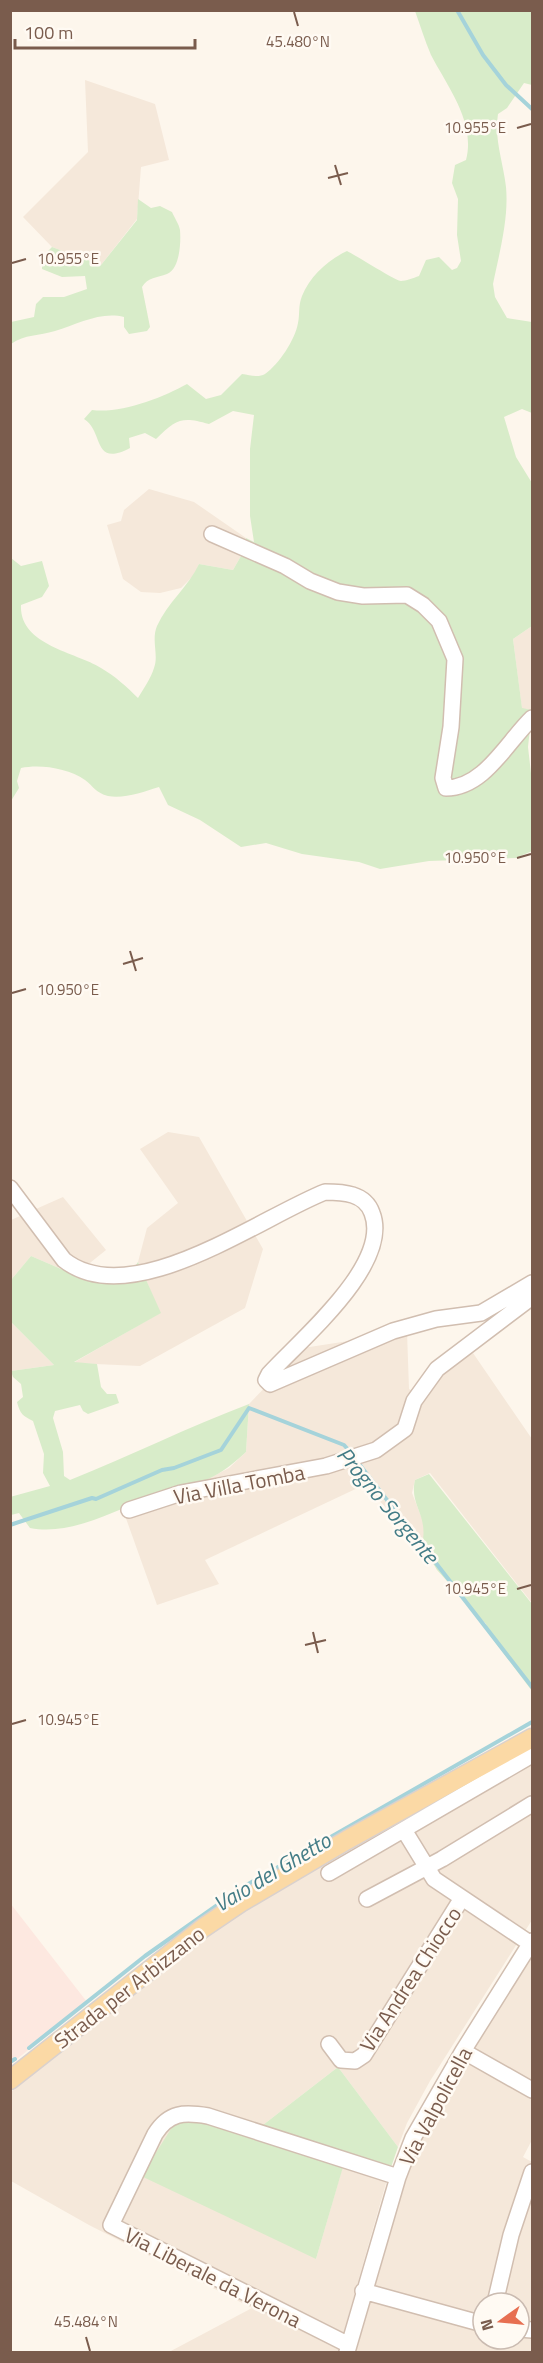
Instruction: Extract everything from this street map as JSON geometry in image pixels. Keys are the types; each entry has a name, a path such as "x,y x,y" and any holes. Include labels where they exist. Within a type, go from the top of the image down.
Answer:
{"main road":[{"name":"Strada per Arbizzano","path":"10,2080 203,1928 240,1903 347,1840 532,1738"}],"street":[{"path":"212,534 338,592 363,596 407,595 423,605 439,621 455,658 452,717 443,778 446,788 460,788 474,779 503,752 532,718"},
{"path":"10,1188 64,1260 72,1266 83,1271 128,1276 186,1260 325,1192 348,1192 360,1198 370,1208 376,1222 376,1238 371,1252 349,1289 269,1374 266,1380 270,1384 393,1331 436,1319 481,1313 532,1283"},
{"name":"Via Villa Tomba","path":"129,1510 181,1493 326,1466 376,1450 405,1429 414,1401 437,1369 532,1297"},
{"path":"329,1873 532,1755"},
{"path":"367,1899 532,1804"},
{"name":"Via Andrea Chiocco","path":"404,1830 434,1879 532,1942"},
{"name":"Via Andrea Chiocco","path":"329,2044 341,2060 356,2061 364,2055 462,1898"},
{"name":"Via Valpolicella","path":"348,2349 398,2177 413,2138 463,2051 532,1942"},
{"path":"463,2051 532,2090"},
{"name":"Via Liberale da Verona","path":"348,2349 111,2225 155,2134 174,2114 189,2113 208,2116 398,2177"},
{"path":"498,2291 511,2235 532,2172"},
{"path":"363,2292 471,2321"}],"shaded area":[{"path":"85,80 155,104 169,160 141,167 137,219 101,265 52,247 23,217 88,152"},
{"path":"149,489 194,502 246,538 241,556 233,570 199,564 194,575 181,588 160,593 141,592 123,579 107,525 121,521 124,510"},
{"path":"532,626 532,710 522,709 513,639"},
{"path":"168,1132 199,1137 263,1249 245,1308 140,1366 73,1363 160,1313 138,1262 147,1228 178,1203 140,1149"},
{"path":"63,1197 106,1250 75,1275 31,1256 11,1280 11,1220"},
{"path":"11,1322 54,1365 11,1371"},
{"path":"407,1332 409,1389 426,1399 431,1385 457,1360 473,1353 532,1439 532,1603 430,1473 415,1480 412,1493 426,1529 422,1545 364,1485 205,1560 219,1584 157,1605 123,1510 191,1488 229,1468 246,1452 249,1404 303,1348"},
{"path":"532,1747 532,1920 430,2081 407,2123 398,2147 338,2067 263,2125 178,2118 316,2259 343,2166 388,2176 338,2352 169,2352 252,2308 89,2225 11,2181 11,2092 198,1941 236,1914"},
{"path":"10,1903 87,2002 11,2064 10,2064"},
{"path":"532,1953 532,2140 523,2157 532,2162 532,2352 356,2352 405,2182 423,2130"}],"green space":[{"path":"415,11 532,11 532,85 524,83 507,108 498,114 498,142 507,199 503,236 493,284 495,297 507,318 532,322 532,413 522,409 504,417 516,457 532,483 532,626 513,639 522,708 532,710 528,747 532,782 532,851 516,858 429,861 380,869 359,862 302,854 266,843 241,847 200,820 168,805 159,787 127,796 108,796 70,772 45,767 21,768 17,781 19,788 11,801 11,558 21,566 42,561 49,586 42,597 21,605 23,619 29,629 50,646 106,671 138,698 151,676 155,663 157,626 199,564 233,570 241,556 246,538 254,542 250,516 250,449 254,415 233,411 209,424 192,420 180,421 174,423 156,439 145,433 129,438 130,448 110,454 100,446 94,431 84,419 92,410 115,410 141,404 187,384 206,399 221,395 242,374 257,376 265,374 281,358 294,337 305,289 327,264 347,251 401,281 419,276 426,260 439,257 452,270 457,268 461,261 457,235 458,199 452,183 455,165 466,160 467,132 464,118 431,55"},
{"path":"138,199 151,208 160,206 172,212 180,230 180,248 175,267 167,274 147,281 142,287 150,327 147,331 129,334 124,327 124,317 107,316 27,337 11,344 11,322 34,317 36,304 43,297 64,297 87,289 85,276 62,277 42,269 42,257 52,247 101,265 137,220"},
{"path":"31,1256 75,1275 86,1266 130,1274 138,1262 161,1313 74,1362 97,1364 101,1387 107,1394 116,1394 119,1403 88,1414 80,1405 55,1411 53,1418 63,1452 64,1476 70,1480 249,1404 246,1452 223,1471 202,1482 77,1525 62,1528 30,1528 19,1513 11,1515 10,1497 50,1486 43,1473 44,1454 33,1421 22,1414 18,1406 17,1402 23,1397 21,1384 13,1377 11,1371 54,1365 11,1322 11,1280"},
{"path":"429,1474 532,1604 532,1691 489,1634 486,1624 437,1570 422,1545 423,1525 414,1489 415,1480"},
{"path":"338,2067 398,2147 388,2176 343,2167 316,2259 141,2176 178,2118 263,2125"}],"waterway":[{"path":"457,10 483,55 506,85 532,109"},
{"name":"Progno Sorgente","path":"10,1525 92,1498 96,1499 162,1470 174,1468 221,1450 249,1408 344,1445 352,1454"},
{"name":"Progno Sorgente","path":"356,1460 532,1687"},
{"name":"Vaio del Ghetto","path":"29,2048 145,1956 243,1887 532,1722"},
{"name":"Vaio del Ghetto","path":"10,2062 15,2059"}]}
